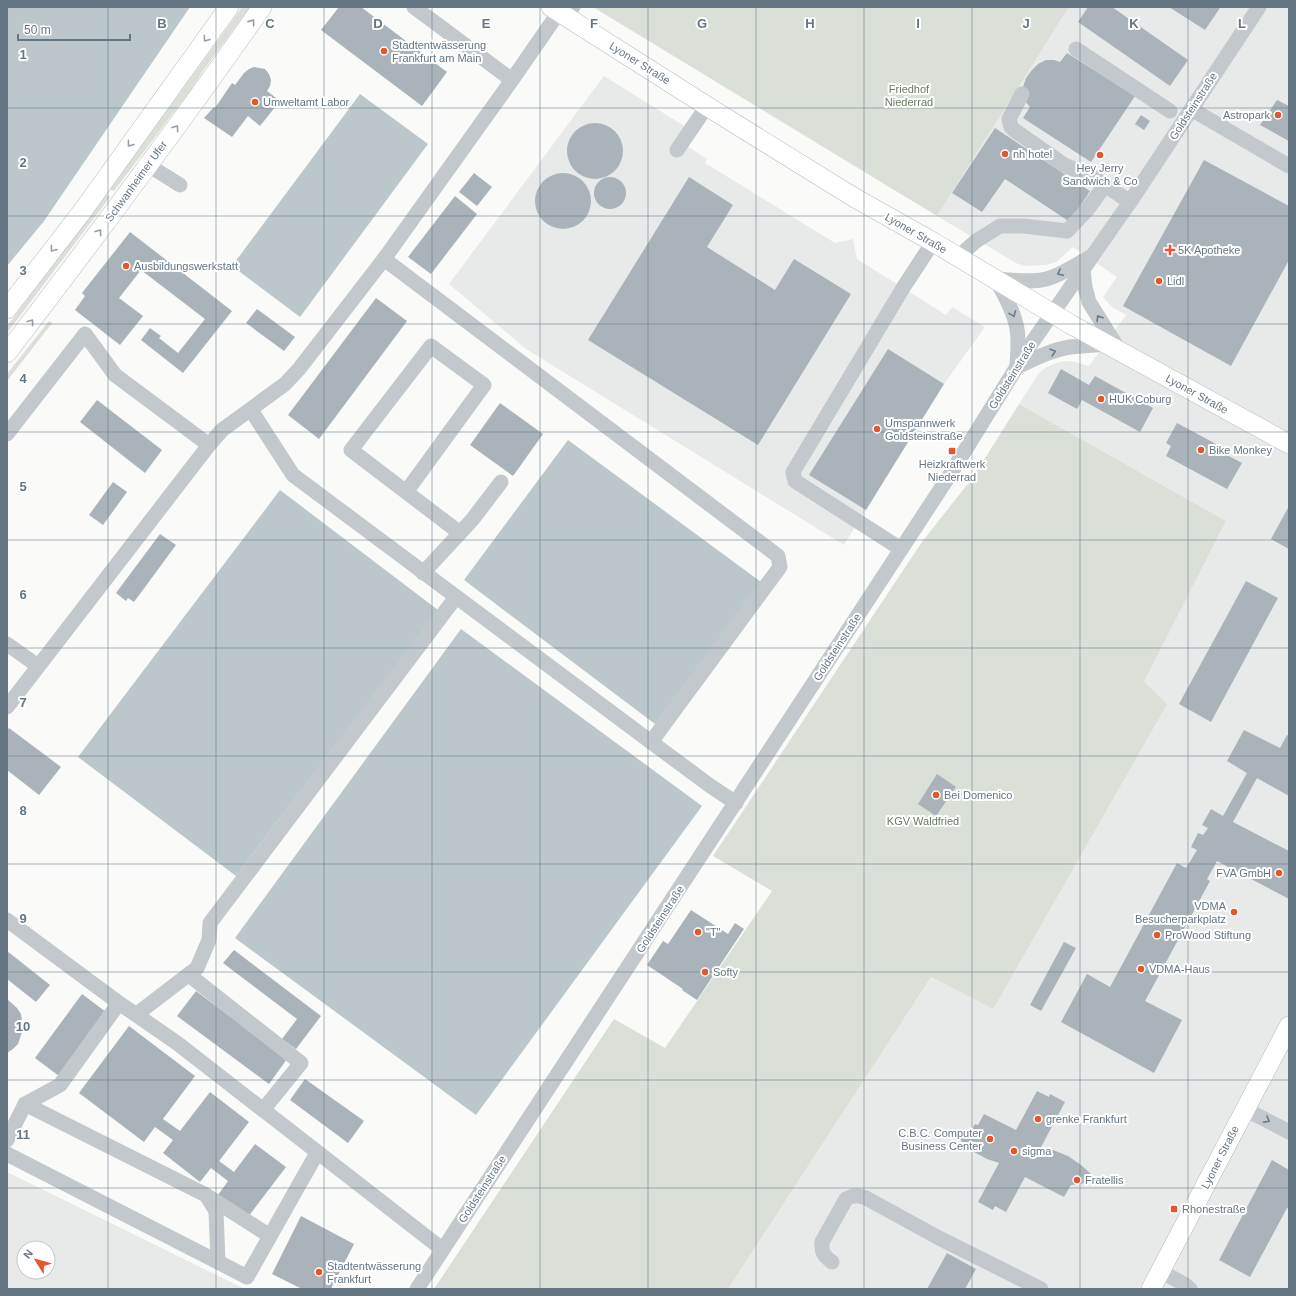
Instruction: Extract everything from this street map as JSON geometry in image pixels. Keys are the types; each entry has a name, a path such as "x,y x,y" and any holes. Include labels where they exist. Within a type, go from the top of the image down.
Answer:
{"main road":[{"path":"7,309 84,209 229,7"},
{"name":"Schwanheimer Ufer","path":"7,353 76,264 214,76 262,7"},
{"name":"Lyoner Straße","path":"562,11 707,106 855,198 1113,348 1289,444"},
{"name":"Lyoner Straße","path":"1151,1289 1289,1026"}],"street":[{"path":"414,7 512,80"},
{"name":"Goldsteinstraße","path":"417,1289 951,473 1052,313 1083,271 1130,202 1259,7"},
{"path":"9,698 38,666 222,430 285,384 299,369 384,259 562,11"},
{"path":"1076,49 1170,111"},
{"path":"1022,94 1009,119 1011,127 1064,165 1094,177 1130,202"},
{"path":"677,150 707,106"},
{"path":"1191,109 1289,166"},
{"path":"148,165 180,185"},
{"path":"958,257 976,241 1000,226 1024,226 1066,231 1087,210 1105,185"},
{"path":"901,549 795,481 793,472 895,302 933,242"},
{"path":"996,279 1031,281 1046,279 1094,255"},
{"path":"384,259 778,556 780,567 651,742"},
{"path":"996,279 1014,314 1019,343 1017,367 1046,354 1069,347 1113,348 1089,302 1083,271"},
{"path":"7,434 85,334 115,375 209,445"},
{"path":"406,492 484,385 430,346 351,450 406,492 460,533"},
{"path":"251,410 293,475 709,785 736,803"},
{"path":"423,573 472,520 501,482"},
{"path":"137,1014 197,968 210,940 210,923 456,597"},
{"path":"7,644 38,666"},
{"path":"7,920 119,1003 177,1043 442,1249"},
{"path":"189,975 301,1063 263,1110"},
{"path":"7,1140 25,1104 60,1084 119,1003"},
{"path":"25,1104 206,1195 270,1236"},
{"path":"1245,1108 1289,1132"},
{"path":"7,1154 247,1277 317,1153"},
{"path":"206,1195 216,1211 218,1262"},
{"path":"832,1262 824,1257 821,1250 822,1242 846,1199 858,1195 939,1238 1041,1289"},
{"path":"1160,1271 1184,1284 1190,1289"}],"shaded area":[{"path":"7,7 190,7 44,221 7,266"},
{"path":"1069,7 1289,7 1289,1289 728,1289 931,977 993,1009 1144,682 1226,521 1019,404 1039,373 1045,368 1059,362 1068,361 1089,366 1126,315 1112,307 1103,297 1117,277 1073,247 1056,262 1046,265 1024,266 1016,263 937,216"},
{"name":"Heizkraftwerk Niederrad","path":"604,76 686,127 687,146 707,159 705,163 835,243 853,239 857,259 946,315 952,307 985,327 944,384 844,545 526,349 449,284"},
{"path":"360,94 428,144 300,317 232,266"},
{"path":"568,440 761,582 655,724 464,580"},
{"path":"280,490 438,610 236,876 78,757"},
{"path":"461,629 702,806 476,1115 235,938"},
{"path":"7,1172 245,1289 7,1289"}],"green space":[{"path":"242,7 250,7 190,91 114,191 110,189"},
{"name":"Friedhof Niederrad","path":"593,7 1069,7 937,216"},
{"path":"106,195 110,197 7,333 7,326"},
{"path":"49,321 52,323 7,381 7,374"},
{"name":"KGV Waldfried","path":"1019,404 1226,521 1144,682 1167,704 993,1009 931,977 728,1289 434,1289 614,1019 665,1048 772,891 713,856 922,542 974,476"}],"building":[{"name":"Stadtentwässerung Frankfurt am Main","path":"339,7 361,7 447,72 422,106 321,30"},
{"path":"1088,7 1112,7 1188,60 1170,86 1078,22"},
{"path":"1169,7 1218,7 1220,8 1205,30"},
{"path":"1067,53 1135,96 1091,162 1023,118 1030,107 1024,100 1023,87 1026,78 1038,64 1046,60 1060,62"},
{"path":"254,67 265,69 269,74 271,80 267,91 280,101 260,126 248,116 232,137 204,118 214,107 215,108 232,83 235,85 244,73"},
{"name":"Astropark","path":"1277,100 1289,106 1289,141 1260,125"},
{"path":"1141,115 1150,121 1144,130 1135,124"},
{"path":"595,123 606,125 615,131 621,140 623,151 621,162 615,171 606,177 595,179 584,177 575,171 569,162 567,151 569,140 575,131 584,125"},
{"name":"nh hotel","path":"995,128 1090,191 1070,222 1005,179 982,212 952,193"},
{"path":"1204,160 1289,206 1289,260 1231,366 1123,306"},
{"path":"474,173 492,187 477,206 459,192"},
{"path":"563,173 574,175 583,181 589,190 591,201 589,212 583,221 574,227 563,229 552,227 543,221 537,212 535,201 537,190 543,181 552,175"},
{"path":"607,177 613,177 623,184 626,193 625,199 619,206 613,209 607,209 597,202 594,196 594,190 601,180"},
{"path":"689,177 733,205 707,247 775,290 794,259 851,294 758,445 588,340"},
{"path":"455,196 477,214 431,274 408,257"},
{"path":"130,232 232,311 183,373 141,340 150,328 161,336 159,338 178,353 205,319 141,270 119,298 143,316 120,345 75,310 85,296 82,293"},
{"path":"376,298 407,321 319,439 288,415"},
{"path":"257,309 295,337 284,351 246,323"},
{"name":"Umspannwerk Goldsteinstraße","path":"888,349 944,384 866,510 809,475"},
{"path":"1061,369 1089,385 1095,376 1153,408 1140,432 1082,400 1077,409 1048,393"},
{"path":"97,400 162,450 145,473 80,422"},
{"path":"500,403 543,434 513,476 470,445"},
{"path":"1177,423 1229,451 1227,455 1242,463 1227,489 1166,456 1171,446 1166,443"},
{"path":"113,482 127,492 103,525 89,515"},
{"path":"1289,506 1289,549 1271,539"},
{"path":"160,534 176,545 134,602 128,598 126,601 116,593"},
{"path":"1246,581 1278,598 1211,722 1179,704"},
{"path":"9,728 61,767 39,795 7,770 7,731"},
{"path":"1244,730 1280,748 1287,735 1289,736 1289,796 1257,778 1233,822 1289,851 1289,899 1217,861 1207,879 1210,881 1145,1001 1182,1020 1154,1073 1061,1022 1087,974 1110,987 1177,863 1186,868 1197,850 1191,847 1198,833 1203,835 1208,828 1202,825 1211,809 1223,816 1247,773 1227,761"},
{"path":"937,774 956,787 936,816 918,804"},
{"path":"691,910 728,934 735,923 744,929 697,1000 647,965 663,941 668,944"},
{"path":"1064,942 1076,948 1041,1011 1030,1005"},
{"path":"234,950 321,1016 296,1049 282,1039 297,1019 223,963"},
{"path":"7,951 50,985 36,1002 7,979"},
{"path":"196,991 287,1059 269,1084 177,1016"},
{"path":"82,994 106,1012 59,1076 35,1058"},
{"path":"7,999 21,1014 23,1029 18,1044 7,1053"},
{"path":"129,1026 195,1076 163,1119 180,1131 210,1092 249,1122 219,1161 234,1172 255,1144 286,1167 248,1217 218,1195 228,1181 211,1168 200,1182 163,1153 173,1140 155,1127 144,1142 79,1093"},
{"path":"305,1079 364,1121 348,1143 290,1100"},
{"name":"sigma","path":"1037,1091 1049,1097 1050,1094 1065,1102 1040,1149 1053,1150 1068,1156 1099,1181 1071,1185 1064,1197 1025,1177 1006,1212 995,1206 993,1210 978,1202 999,1163 974,1152 964,1144 952,1130 972,1129 975,1124 978,1125 984,1114 1016,1130"},
{"path":"1272,1160 1289,1170 1289,1209 1287,1208 1250,1277 1219,1260"},
{"path":"301,1216 354,1244 331,1289 302,1289 272,1274"},
{"path":"947,1253 976,1269 965,1289 927,1289"}],"place":[{"name":"Stadtentwässerung Frankfurt am Main","path":"384,51"},
{"name":"Umweltamt Labor","path":"255,102"},
{"name":"Astropark","path":"1278,115"},
{"name":"nh hotel","path":"1005,154"},
{"name":"Hey Jerry Sandwich & Co","path":"1100,155"},
{"name":"5K Apotheke","path":"1170,250"},
{"name":"Ausbildungswerkstatt","path":"126,266"},
{"name":"Lidl","path":"1159,281"},
{"name":"HUK Coburg","path":"1101,399"},
{"name":"Umspannwerk Goldsteinstraße","path":"877,429"},
{"name":"Bike Monkey","path":"1201,450"},
{"name":"Heizkraftwerk Niederrad","path":"952,451"},
{"name":"Bei Domenico","path":"936,795"},
{"name":"FVA GmbH","path":"1279,873"},
{"name":"VDMA Besucherparkplatz","path":"1234,912"},
{"name":"\"T\"","path":"698,932"},
{"name":"ProWood Stiftung","path":"1157,935"},
{"name":"VDMA-Haus","path":"1141,969"},
{"name":"Softy","path":"705,972"},
{"name":"grenke Frankfurt","path":"1038,1119"},
{"name":"C.B.C. Computer Business Center","path":"990,1139"},
{"name":"sigma","path":"1014,1151"},
{"name":"Fratellis","path":"1077,1180"},
{"name":"Rhonestraße","path":"1174,1209"},
{"name":"Stadtentwässerung Frankfurt","path":"319,1272"}]}
